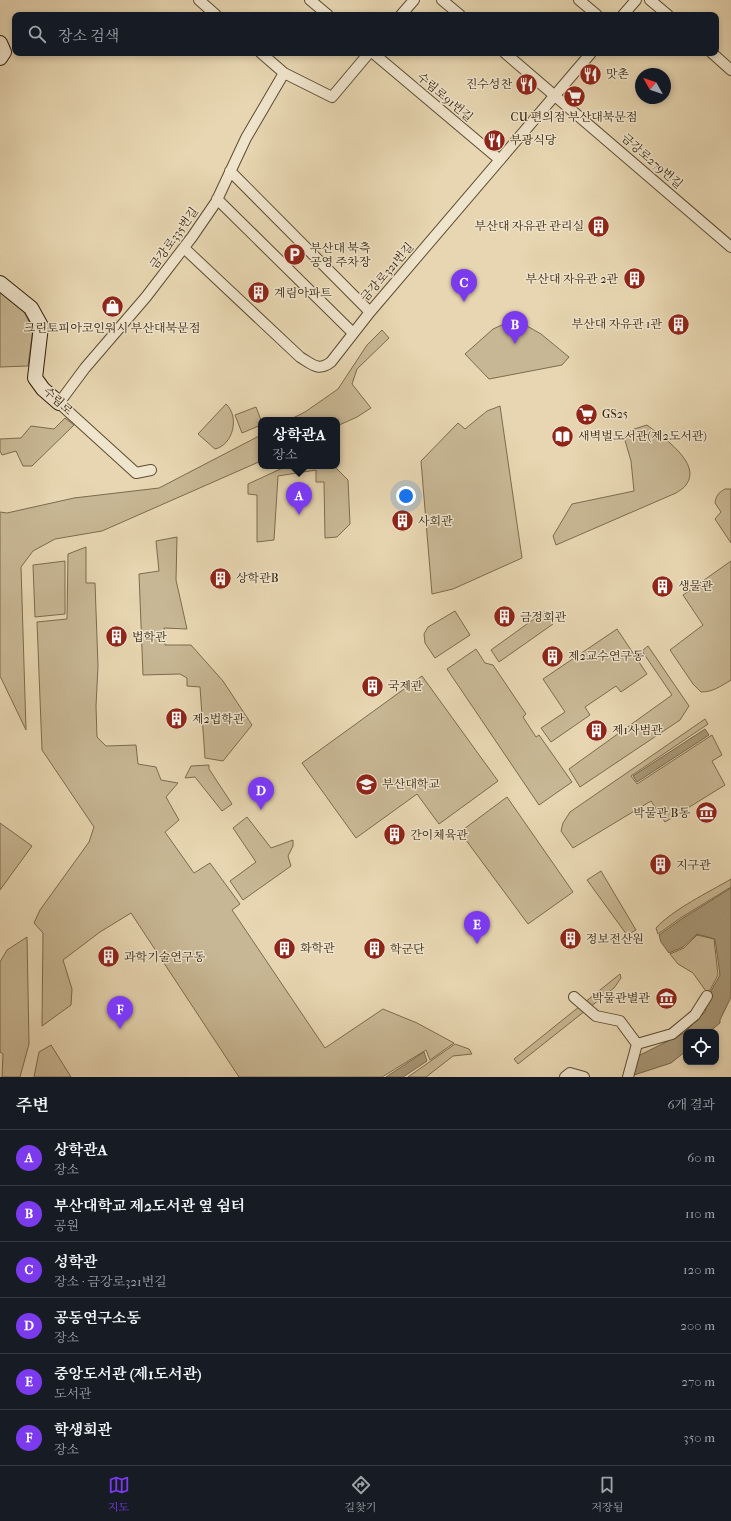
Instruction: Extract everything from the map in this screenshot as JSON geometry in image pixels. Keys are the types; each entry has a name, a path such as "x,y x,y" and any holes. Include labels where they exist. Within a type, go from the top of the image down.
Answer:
{"main road":[{"path":"0,43 4,52 0,58"},
{"name":"수림로","path":"0,283 31,308 41,326 35,378 43,389 59,402"}],"street":[{"path":"199,0 213,12"},
{"path":"310,0 324,12"},
{"path":"404,12 414,0"},
{"path":"442,0 456,12"},
{"path":"579,0 593,12"},
{"path":"626,12 636,0"},
{"path":"650,0 664,12"},
{"path":"264,56 284,73 332,97 366,56"},
{"name":"수림로91번길","path":"377,56 500,160"},
{"name":"금강로279번길","path":"509,56 731,247"},
{"name":"금강로321번길","path":"184,248 300,356 317,367 324,367 331,362 370,312 556,96 589,56"},
{"path":"715,56 731,70"},
{"name":"금강로335번길","path":"59,402 85,368 146,297 184,248 217,199 246,138 284,73"},
{"path":"230,171 370,312"},
{"path":"217,199 353,333"},
{"name":"수림로","path":"59,402 136,473 151,470"},
{"path":"637,1044 672,1034 695,1015 707,996"},
{"path":"574,997 596,1016 620,1021 637,1044"},
{"path":"628,1077 637,1044"},
{"path":"564,1077 570,1073 584,1077"}],"shaded area":[{"path":"0,292 24,312 33,329 28,366 0,367"},
{"path":"514,324 527,326 541,334 569,357 562,365 489,379 465,354 493,329 502,325"},
{"path":"382,330 389,338 357,369 352,384 371,408 357,417 340,425 340,417 295,417 305,412 338,389 367,345"},
{"path":"226,404 233,416 232,430 226,442 215,449 198,434"},
{"path":"500,406 522,558 453,589 432,594 421,461 458,423 465,429 487,411"},
{"path":"256,407 260,417 258,417 258,426 242,433 235,415"},
{"path":"65,418 74,425 32,466 23,466 16,451 2,455 0,451 0,439 21,438 31,426 54,429"},
{"path":"647,425 670,443 685,459 689,468 690,477 686,485 676,493 556,545 553,536 572,504 634,491 631,461 624,437 631,430"},
{"path":"258,437 258,462 102,531 55,539 33,551 21,567 26,730 0,676 0,512 7,513 74,498 159,488"},
{"path":"280,469 337,469 348,480 350,524 337,537 325,538 324,482 316,482 316,470 278,476 274,540 257,542 257,495 248,494 248,484"},
{"path":"725,489 731,489 731,543 715,519 721,512 715,503 716,498 719,493"},
{"path":"177,537 176,580 187,629 164,628 165,645 191,645 223,681 252,725 223,761 205,758 200,687 187,686 187,678 180,674 143,675 139,574 159,571 156,541"},
{"path":"86,547 86,583 95,583 98,666 96,706 97,737 106,746 136,745 138,764 156,767 161,780 178,783 166,797 179,820 165,832 194,873 210,863 240,904 232,910 325,1048 383,1009 417,1023 454,1043 430,1060 426,1050 382,1077 239,1077 131,913 100,932 63,960 72,989 71,1005 42,1026 43,933 34,923 40,910 89,842 94,827 42,750 37,622 67,619 68,554"},
{"path":"65,561 65,614 35,617 33,565"},
{"path":"731,561 731,680 713,690 701,692 693,684 670,650 703,625 683,595"},
{"path":"455,611 470,635 435,658 425,643 424,634 428,627"},
{"path":"545,611 553,624 499,662 491,650"},
{"path":"617,629 647,674 621,692 616,686 585,707 590,715 551,742 541,728 565,712 543,679"},
{"path":"648,646 689,706 680,720 580,787 569,769 672,695 642,651"},
{"path":"476,649 485,663 493,665 526,714 523,717 536,737 539,735 572,782 539,805 447,669"},
{"path":"422,676 498,781 439,824 417,794 356,838 302,763"},
{"path":"705,719 708,724 631,776 637,784 712,735 722,755 712,761 725,785 665,822 651,801 573,848 561,831 563,823 570,812"},
{"path":"705,729 709,735 637,782 633,776"},
{"path":"209,765 209,769 232,804 222,811 195,777 185,778 191,766"},
{"path":"507,797 573,892 528,924 460,832"},
{"path":"247,817 271,848 293,840 293,846 288,856 291,866 243,900 230,881 256,862 233,828"},
{"path":"0,823 32,846 0,890"},
{"path":"601,871 636,930 627,935 587,880"},
{"path":"731,879 731,887 682,917 658,934 656,928 663,921 691,902"},
{"path":"731,888 731,997 720,1023 713,1029 688,1029 705,1012 711,991 720,975 715,939 697,934 683,947 669,953 661,942 659,935"},
{"path":"697,935 714,939 718,975 708,994 693,973 678,964 670,954 684,948"},
{"path":"27,937 29,1044 20,1077 2,1077 3,1054 0,1052 0,962 7,950"},
{"path":"620,974 621,978 614,988 518,1064 514,1059"},
{"path":"683,1034 683,1053 671,1063 631,1076 638,1056"},
{"path":"455,1044 469,1049 472,1054 453,1056 426,1077 408,1077"},
{"path":"51,1045 71,1077 34,1077 39,1052"},
{"path":"424,1052 427,1061 403,1077 386,1077"}],"place":[{"name":"맛촌","path":"591,74"},
{"name":"진수성찬","path":"527,84"},
{"name":"CU 편의점 부산대북문점","path":"574,96"},
{"name":"부광식당","path":"494,140"},
{"name":"부산대 자유관 관리실","path":"599,226"},
{"name":"부산대 북측 공영 주차장","path":"294,255"},
{"name":"부산대 자유관 2관","path":"634,279"},
{"name":"계림아파트","path":"258,293"},
{"name":"성학관","path":"464,302"},
{"name":"크린토피아코인워시 부산대북문점","path":"112,307"},
{"name":"부산대 자유관 1관","path":"678,324"},
{"name":"부산대학교 제2도서관 옆 쉼터","path":"515,344"},
{"name":"GS25","path":"586,414"},
{"name":"새벽벌도서관(제2도서관)","path":"562,436"},
{"name":"상학관A","path":"299,515"},
{"name":"사회관","path":"402,521"},
{"name":"상학관B","path":"220,578"},
{"name":"생물관","path":"663,586"},
{"name":"금정회관","path":"505,617"},
{"name":"법학관","path":"116,637"},
{"name":"제2교수연구동","path":"553,656"},
{"name":"국제관","path":"373,686"},
{"name":"제2법학관","path":"177,719"},
{"name":"제1사범관","path":"597,730"},
{"name":"부산대학교","path":"366,784"},
{"name":"공동연구소동","path":"261,810"},
{"name":"박물관 B동","path":"706,813"},
{"name":"간이체육관","path":"395,835"},
{"name":"지구관","path":"660,865"},
{"name":"정보전산원","path":"570,939"},
{"name":"중앙도서관 (제1도서관)","path":"477,944"},
{"name":"화학관","path":"284,948"},
{"name":"학군단","path":"375,949"},
{"name":"과학기술연구동","path":"109,957"},
{"name":"박물관별관","path":"666,998"},
{"name":"학생회관","path":"120,1029"}]}
